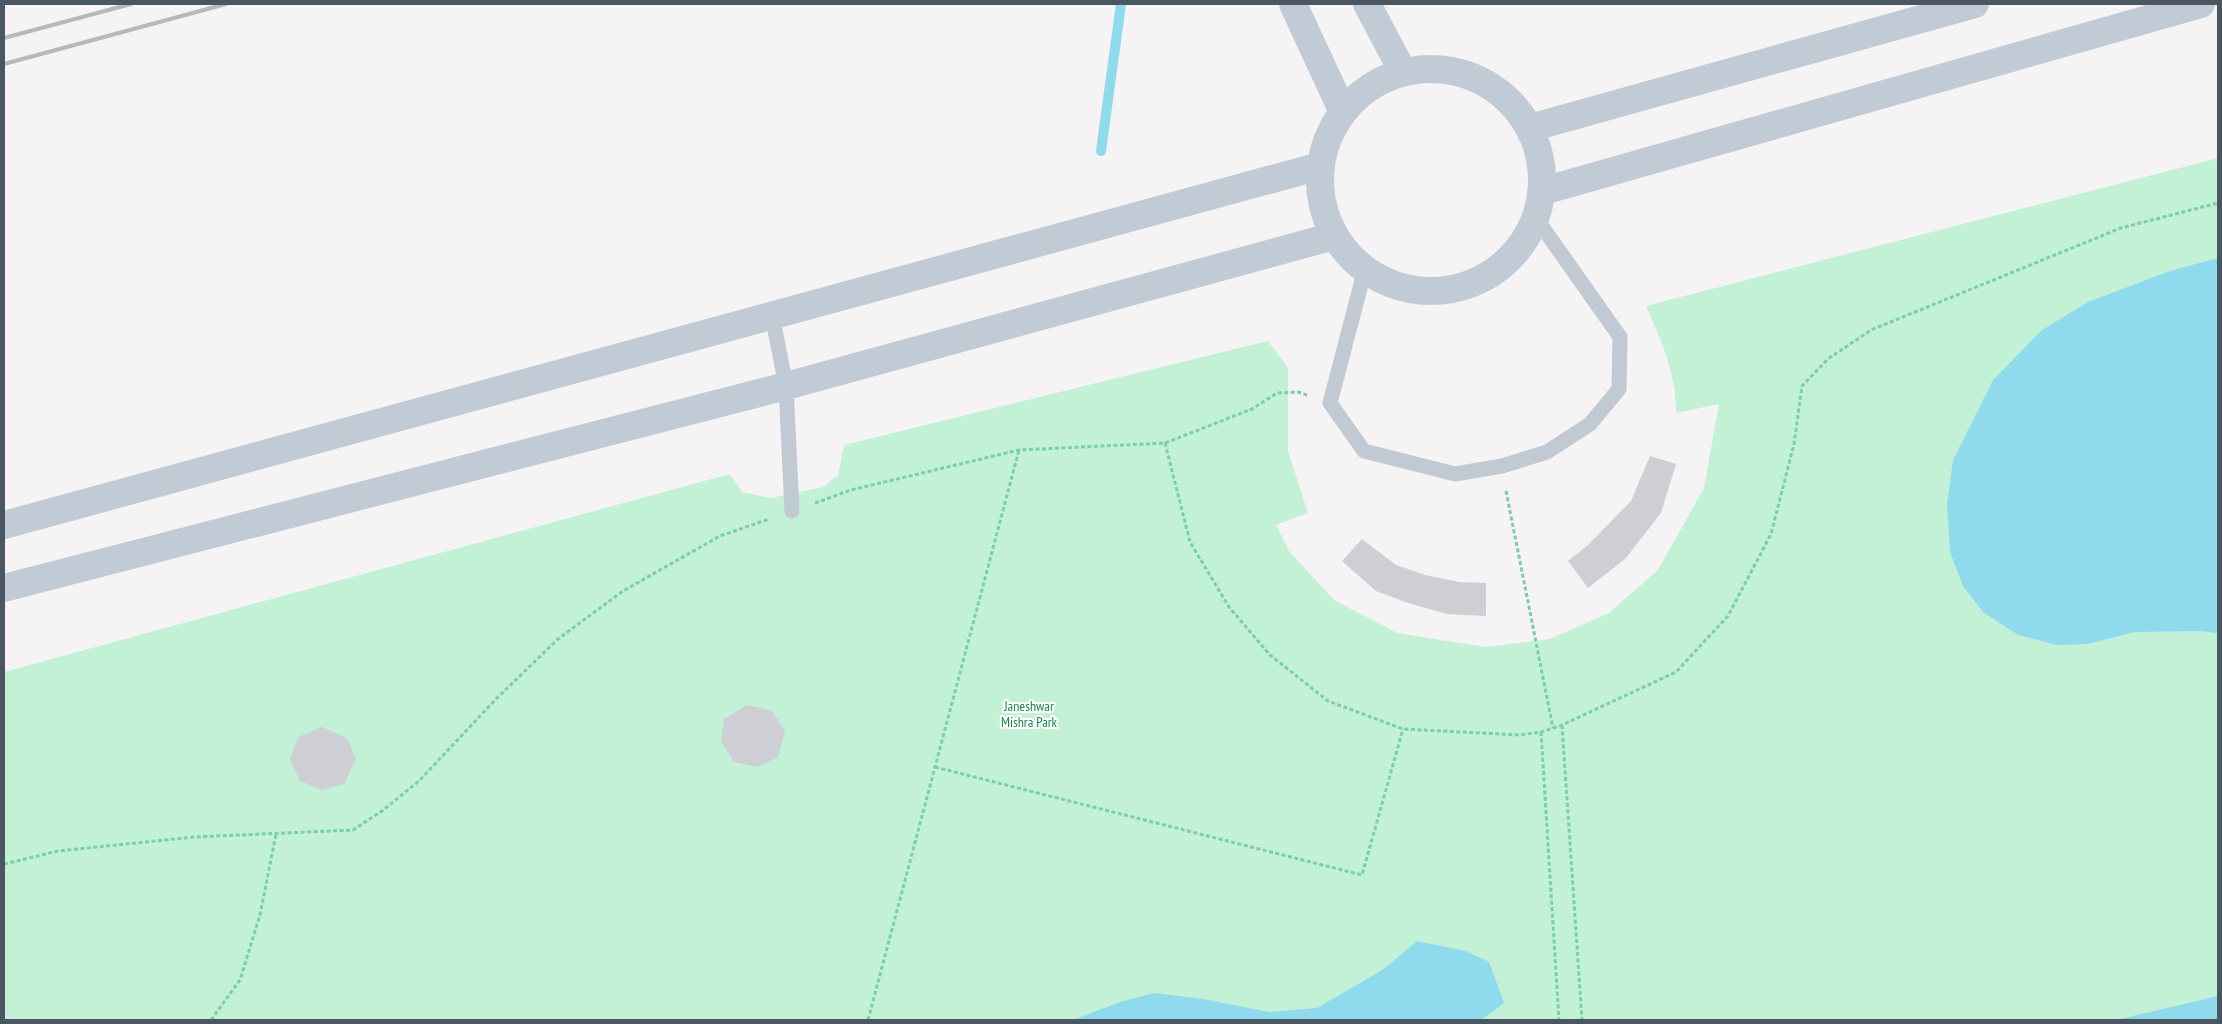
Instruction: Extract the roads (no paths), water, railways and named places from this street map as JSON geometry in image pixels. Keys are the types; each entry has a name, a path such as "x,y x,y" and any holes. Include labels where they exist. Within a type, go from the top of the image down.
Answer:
{"street":[{"path":"1293,4 1343,112"},
{"path":"1368,4 1403,72"},
{"path":"1530,128 1974,4"},
{"path":"1543,191 2201,4"},
{"path":"1432,68 1462,73 1489,85 1512,103 1530,128 1538,148 1543,169 1543,191 1536,218 1523,243 1504,264 1481,280 1455,289 1427,291 1399,287 1374,276 1351,259 1334,236 1324,214 1319,190 1320,166 1328,137 1343,112 1360,94 1380,80 1403,72 1432,68"},
{"path":"4,525 1320,166"},
{"path":"4,588 786,386 1334,236"}],"lane":[{"path":"1365,269 1330,402 1364,451 1455,474 1502,466 1547,452 1590,424 1619,389 1620,337 1536,218"},
{"path":"772,315 786,386 792,511"}],"water":[{"path":"2218,258 2218,633 2199,631 2135,632 2088,644 2057,645 2018,635 1983,612 1963,586 1950,552 1947,504 1953,460 1993,380 2042,330 2088,302 2170,271"},
{"path":"1417,941 1466,951 1489,962 1504,1003 1481,1020 1073,1020 1120,1002 1154,993 1203,999 1269,1012 1317,1008 1384,969"},
{"path":"2218,996 2218,1020 2116,1020"}],"waterway":[{"path":"1101,151 1121,4"}],"railway":[{"path":"4,38 131,4"},
{"path":"4,64 226,4"}],"park label":[{"name":"Janeshwar Mishra Park","path":"1029,714"}]}
